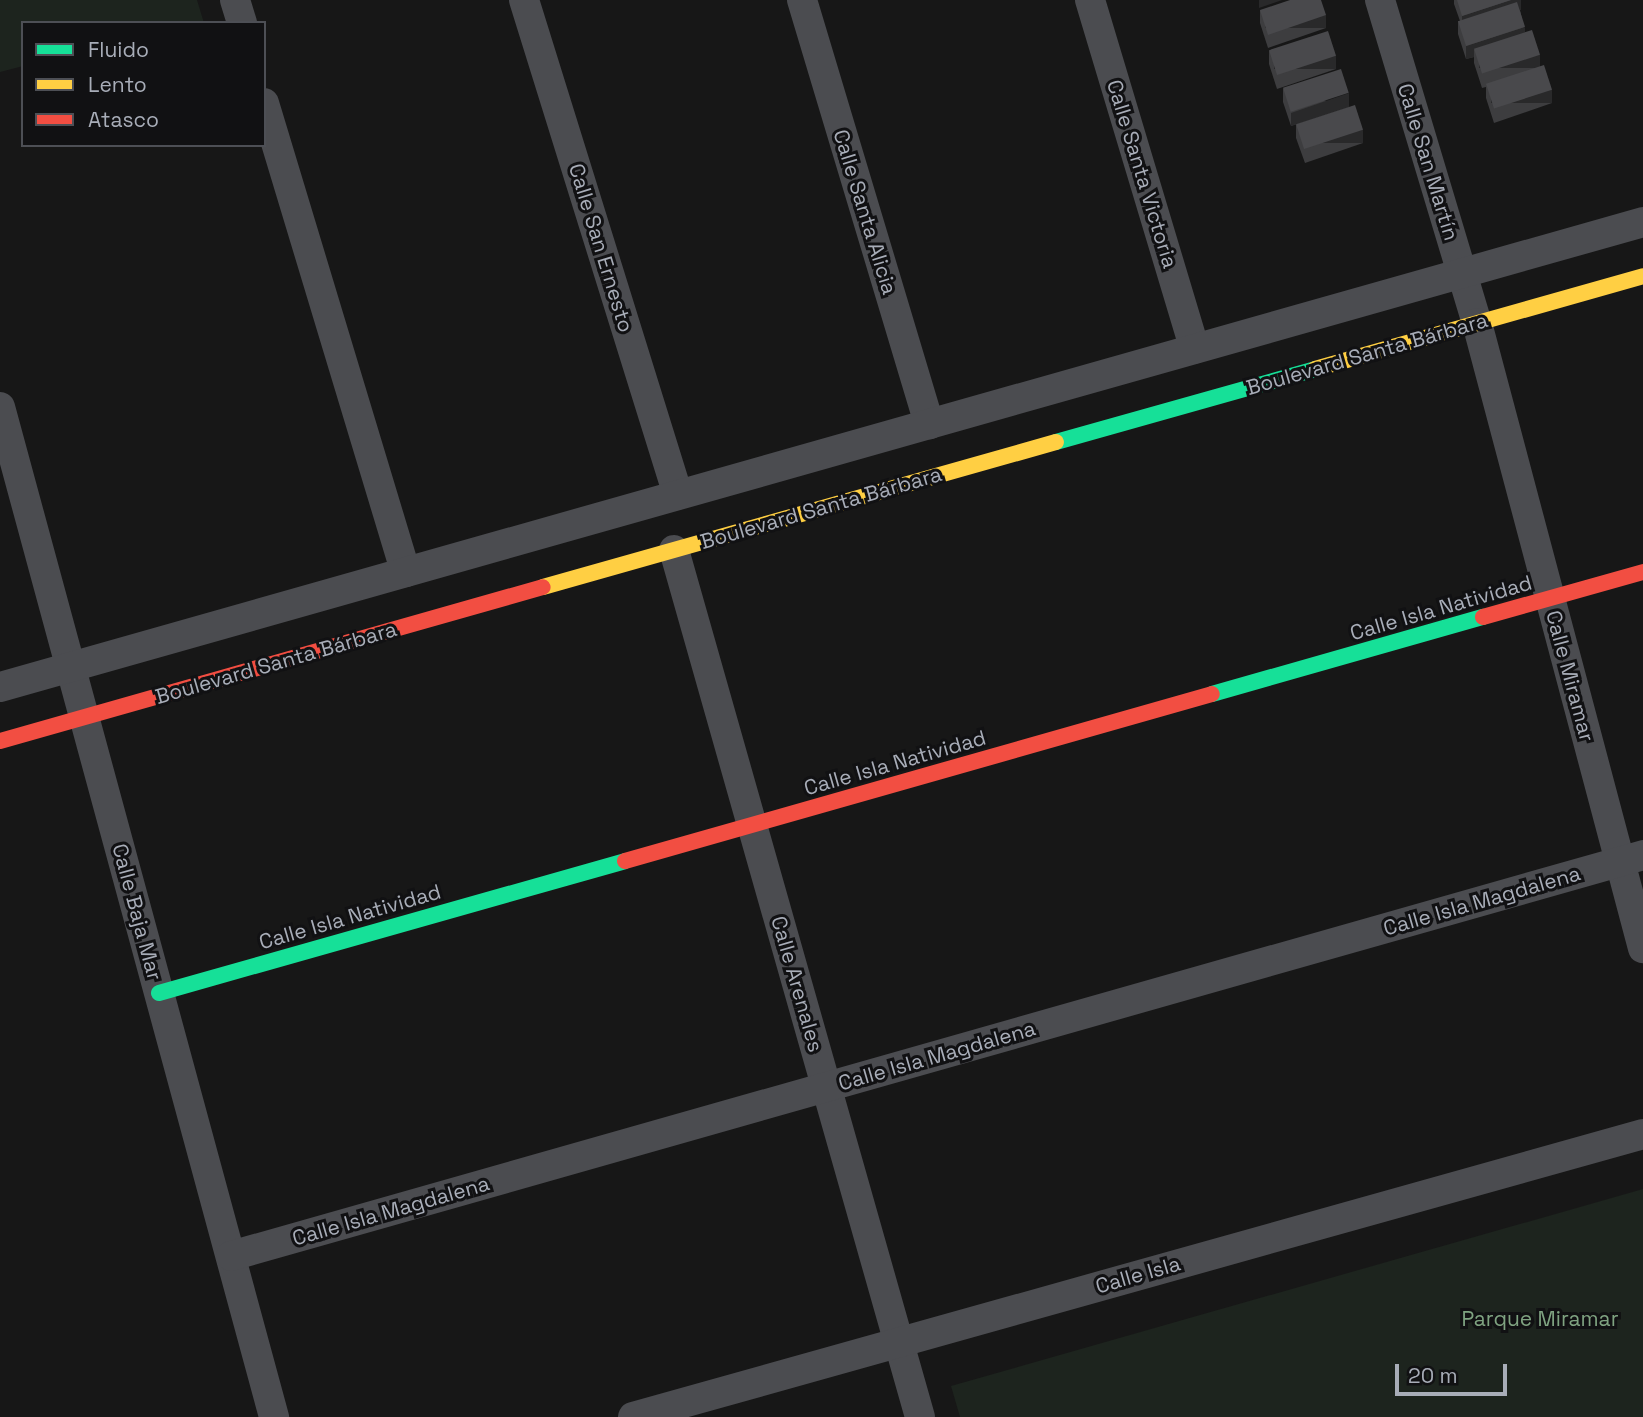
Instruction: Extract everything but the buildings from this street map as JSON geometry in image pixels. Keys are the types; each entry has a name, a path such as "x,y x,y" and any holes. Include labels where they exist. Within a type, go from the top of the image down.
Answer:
{"street":[{"path":"235,0 241,21"},
{"name":"Calle San Ernesto","path":"524,0 678,495"},
{"name":"Calle Santa Alicia","path":"802,0 929,424"},
{"name":"Calle Santa Victoria","path":"1090,0 1195,349"},
{"name":"Calle San Martín","path":"1380,0 1477,323"},
{"path":"266,110 406,572"},
{"path":"0,687 1643,222"},
{"name":"Boulevard Santa Bárbara","path":"0,741 1643,276"},
{"name":"Calle Miramar","path":"1477,323 1550,598 1631,859 1643,948"},
{"name":"Calle Baja Mar","path":"0,407 274,1417"},
{"name":"Calle Arenales","path":"674,550 919,1417"},
{"name":"Calle Isla Natividad","path":"159,993 1643,572"},
{"name":"Calle Isla Magdalena","path":"230,1256 1631,859"},
{"name":"Calle Isla","path":"635,1417 1643,1134"}],"green space":[{"path":"0,0 197,0 203,21 21,21 21,67 0,72"},
{"name":"Parque Miramar","path":"1643,1189 1643,1417 960,1417 951,1386"}],"traffic: fast":[{"path":"1056,442 1315,369"},
{"path":"1212,694 1483,617"},
{"path":"159,993 625,861"}],"traffic: slow":[{"path":"1315,369 1643,276"},
{"path":"543,587 1056,442"}],"traffic: jam":[{"path":"1483,617 1643,572"},
{"path":"0,741 543,587"},
{"path":"625,861 1212,694"}]}
